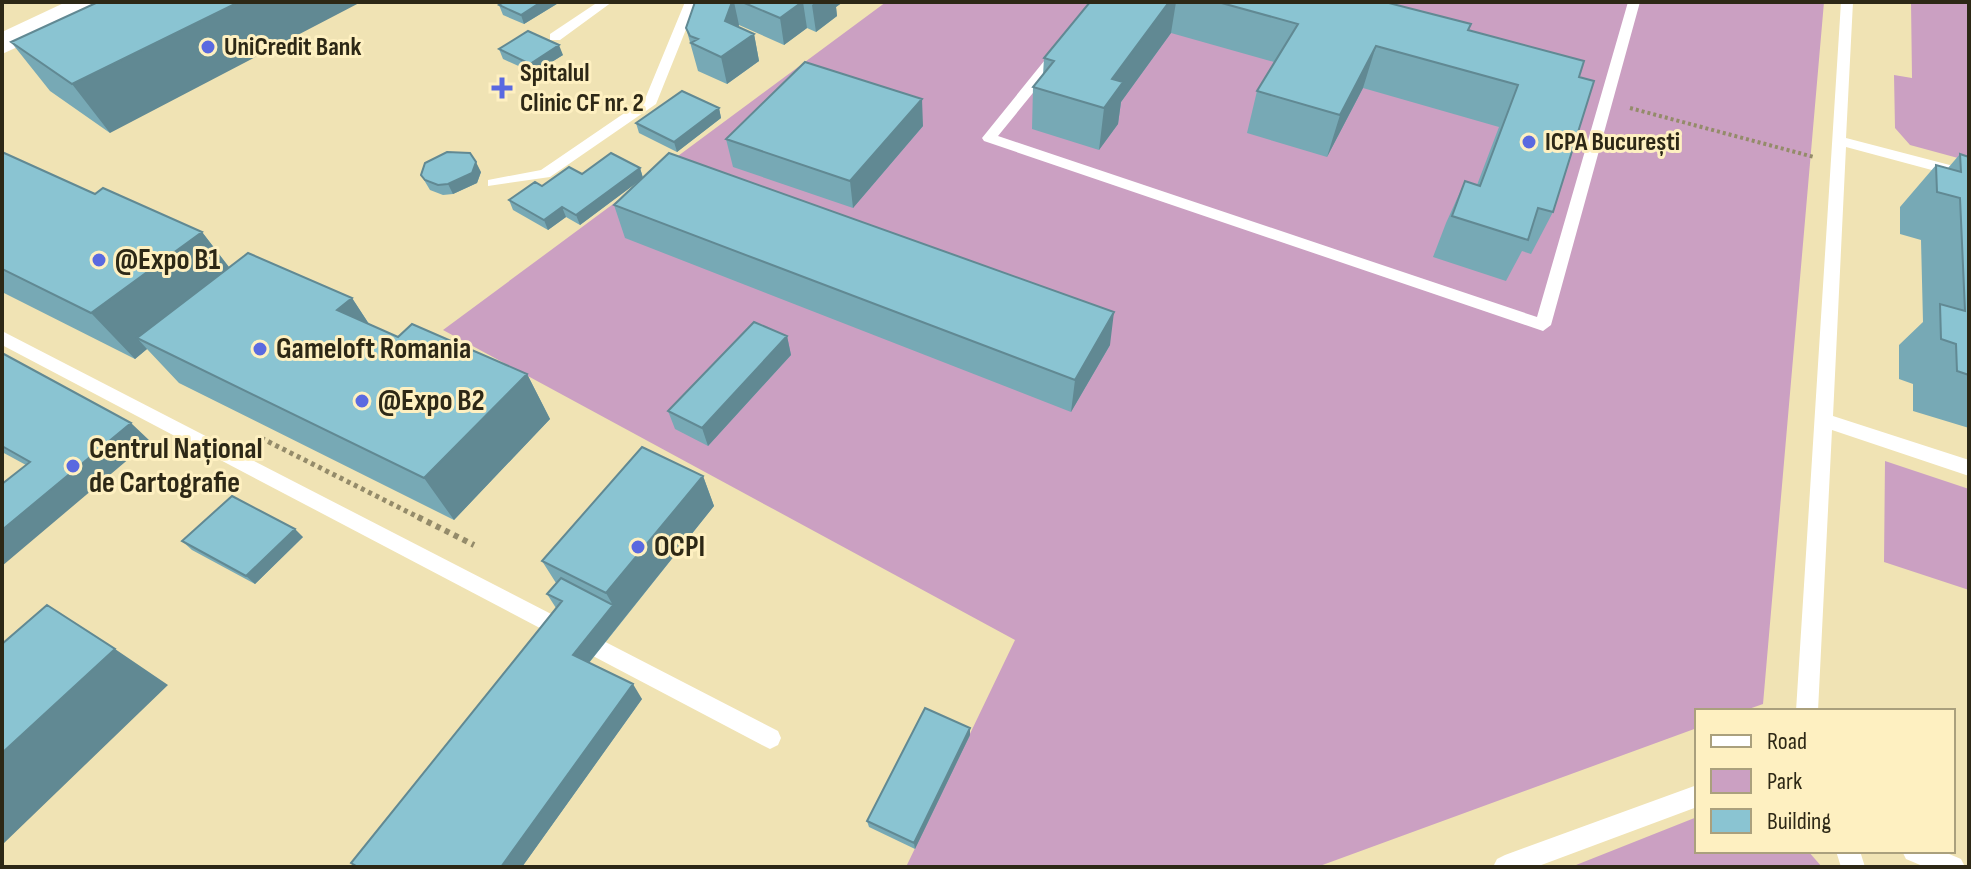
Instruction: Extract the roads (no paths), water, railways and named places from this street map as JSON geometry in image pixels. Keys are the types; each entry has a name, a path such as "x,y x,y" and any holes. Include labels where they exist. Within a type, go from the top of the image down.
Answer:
{"street":[{"path":"2,44 91,2"}],"lane":[{"path":"555,37 606,2"},
{"path":"493,183 545,174 651,101 691,2"},
{"path":"1069,39 989,138 1543,325 1634,2"},
{"path":"1807,709 1847,2"},
{"path":"1840,141 1969,175"},
{"path":"2,337 770,738"},
{"path":"1823,420 1969,468"},
{"path":"1505,867 1695,797"},
{"path":"1919,853 1953,867"}],"place":[{"name":"UniCredit Bank","path":"208,47"},
{"name":"Spitalul Clinic CF nr. 2","path":"502,88"},
{"name":"ICPA București","path":"1529,142"},
{"name":"@Expo B1","path":"99,260"},
{"name":"Gameloft Romania","path":"260,349"},
{"name":"@Expo B2","path":"362,401"},
{"name":"Centrul Național de Cartografie","path":"73,466"},
{"name":"OCPI","path":"638,547"}]}
